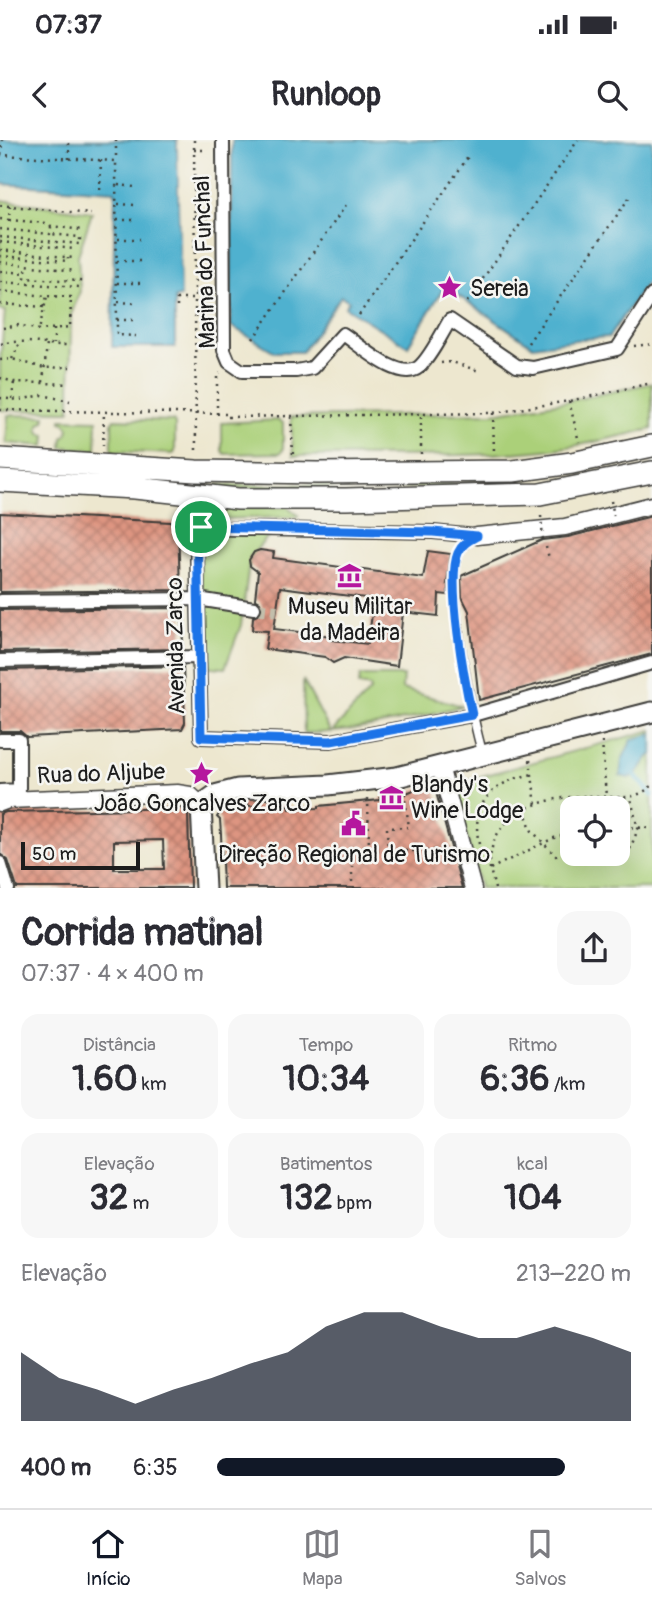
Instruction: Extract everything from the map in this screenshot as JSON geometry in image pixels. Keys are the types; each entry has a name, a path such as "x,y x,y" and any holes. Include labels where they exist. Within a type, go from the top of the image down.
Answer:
{"main road":[{"path":"0,459 196,471 513,471 572,463 652,446"},
{"path":"625,452 652,467"},
{"path":"0,481 135,488 238,499 346,499 540,494 652,472"}],"street":[{"name":"Marina do Funchal","path":"223,140 223,350 229,362 242,371 296,371 313,368 343,334 397,370 409,372 420,366 450,320 517,366 533,368 617,349 652,295"},
{"path":"197,528 433,532 477,536 565,527 652,505"},
{"name":"Avenida Zarco","path":"196,511 201,737 331,741 472,715"},
{"path":"0,601 198,598 254,608"},
{"path":"0,661 199,657"},
{"path":"472,715 652,663"},
{"path":"205,888 201,805 215,796 238,789 397,777 652,712"},
{"path":"0,740 19,740 19,790 0,791"},
{"path":"440,766 473,888"},
{"name":"Rua do Aljube","path":"0,803 8,800 60,797 177,793 190,795 201,805"},
{"path":"0,863 8,888"}],"lane":[{"path":"477,536 463,544 457,556 454,581 472,715 483,755"}],"path":[{"path":"2,140 1,155 116,161"},
{"path":"68,159 69,140"},
{"path":"116,140 117,335 136,336"},
{"path":"194,140 196,456"},
{"path":"467,302 578,140"},
{"path":"359,315 468,158"},
{"path":"100,190 101,160"},
{"path":"117,185 135,187"},
{"path":"528,343 629,198"},
{"path":"117,204 135,205"},
{"path":"0,205 91,214"},
{"path":"253,339 345,205"},
{"path":"9,220 10,206"},
{"path":"0,219 47,223 51,226 82,230"},
{"path":"117,220 135,220"},
{"path":"50,234 51,226"},
{"path":"0,229 80,237 80,244 0,237"},
{"path":"117,239 140,239"},
{"path":"0,242 75,249"},
{"path":"17,251 18,244"},
{"path":"0,250 75,258"},
{"path":"0,256 68,261 68,258"},
{"path":"117,261 141,261"},
{"path":"0,262 75,271"},
{"path":"0,282 79,287 80,281 26,278 27,265"},
{"path":"0,271 26,273"},
{"path":"117,284 141,284"},
{"path":"0,291 71,297 70,327 39,330 18,325 3,328"},
{"path":"39,330 47,296"},
{"path":"177,307 177,299 195,299"},
{"path":"117,302 135,303"},
{"path":"0,303 45,307"},
{"path":"117,320 135,320"},
{"path":"54,329 54,345"},
{"path":"1,344 21,341 70,345"},
{"path":"12,359 21,341"},
{"path":"43,382 47,344"},
{"path":"0,360 12,359 44,368 70,367"},
{"path":"452,362 479,372"},
{"path":"217,376 217,414"},
{"path":"0,378 14,382 68,384"},
{"path":"12,399 14,382"},
{"path":"0,410 196,413 227,414 227,417 493,413 569,401 652,383"},
{"path":"0,398 42,395 70,401"},
{"path":"569,401 580,444"},
{"path":"103,452 104,412"},
{"path":"493,413 494,454"},
{"path":"421,414 421,454"},
{"path":"291,417 293,456"},
{"path":"611,501 614,516"},
{"path":"541,516 543,539"},
{"path":"546,547 549,558"},
{"path":"603,744 606,796"},
{"path":"531,762 536,806"},
{"path":"480,848 477,827 483,802 503,783 533,774"},
{"path":"388,851 387,828 410,827 403,787"},
{"path":"630,849 637,836 631,798 651,787"},
{"path":"368,794 369,851"},
{"path":"495,888 489,856 498,831 509,817 560,799"},
{"path":"523,810 532,831 560,860"},
{"path":"630,826 652,828"},
{"path":"490,869 560,836"},
{"path":"352,888 352,852 426,851 461,845"},
{"path":"482,858 489,856"}],"green space":[{"path":"0,200 92,212 78,256 80,291 71,315 70,411 0,410 0,363 5,311 0,310"},
{"path":"652,383 652,429 594,442 550,450 505,453 293,456 291,417 493,413 569,401"},
{"path":"8,415 45,416 38,429 41,434 46,435 45,446 6,443"},
{"path":"61,419 97,420 96,450 62,447 63,438 69,428"},
{"path":"114,419 173,421 175,452 112,451"},
{"path":"279,420 283,423 283,450 280,453 225,454 222,451 222,423"},
{"path":"471,484 471,487 216,489 218,485"},
{"path":"213,507 288,507 298,517 213,519"},
{"path":"201,527 273,531 250,557 241,625 225,668 199,666"},
{"path":"360,676 403,676 402,689 462,706 364,728 332,732 371,690 370,687 359,685"},
{"path":"303,680 330,732 304,733"},
{"path":"652,730 652,888 480,888 453,784"}],"water":[{"path":"0,140 177,140 181,297 175,298 175,347 112,347 115,191 0,184"},
{"path":"232,140 652,140 652,275 609,337 533,346 453,292 457,287 448,281 408,346 345,307 349,301 341,296 302,352 275,352 231,326"},
{"path":"652,734 652,754 634,775 629,778 620,776 622,760 632,739"}],"pier":[{"path":"178,140 181,140 184,297 181,301"}],"building":[{"path":"0,513 171,522 178,525 180,590 0,592"},
{"path":"652,516 652,654 479,700 469,611 462,597 461,576 542,540 568,537"},
{"path":"428,551 451,554 448,595 439,594 438,616 403,612 397,666 344,658 333,663 325,657 265,649 268,631 252,630 253,617 263,609 255,599 258,572 250,566 249,560 254,552 274,552 273,558 423,578","holes":["280,587 374,599 368,644 331,640 332,636 274,629"]},
{"path":"182,608 183,649 0,652 0,610"},
{"path":"183,666 185,723 182,729 27,737 20,731 0,731 0,670"},
{"path":"431,783 434,785 462,888 223,888 220,820 217,817 225,805 248,803 248,806 290,805 290,809 319,808 380,800"},
{"path":"182,808 188,814 190,888 17,888 8,860 0,854 0,814","holes":["163,840 164,869 114,869 114,841"]}],"waterway":[{"path":"635,775 652,795"}],"tunnel":[{"path":"254,608 277,611"}],"place":[{"name":"Sereia","path":"450,288"},
{"name":"Museu Militar da Madeira","path":"350,576"},
{"name":"João Goncalves Zarco","path":"202,773"},
{"name":"Blandy's Wine Lodge","path":"391,797"},
{"name":"Direção Regional de Turismo","path":"354,824"}],"route":[{"path":"201,527 433,532 477,536 463,544 457,556 454,581 458,627 472,715 331,741 201,737 197,528 201,527"}]}
